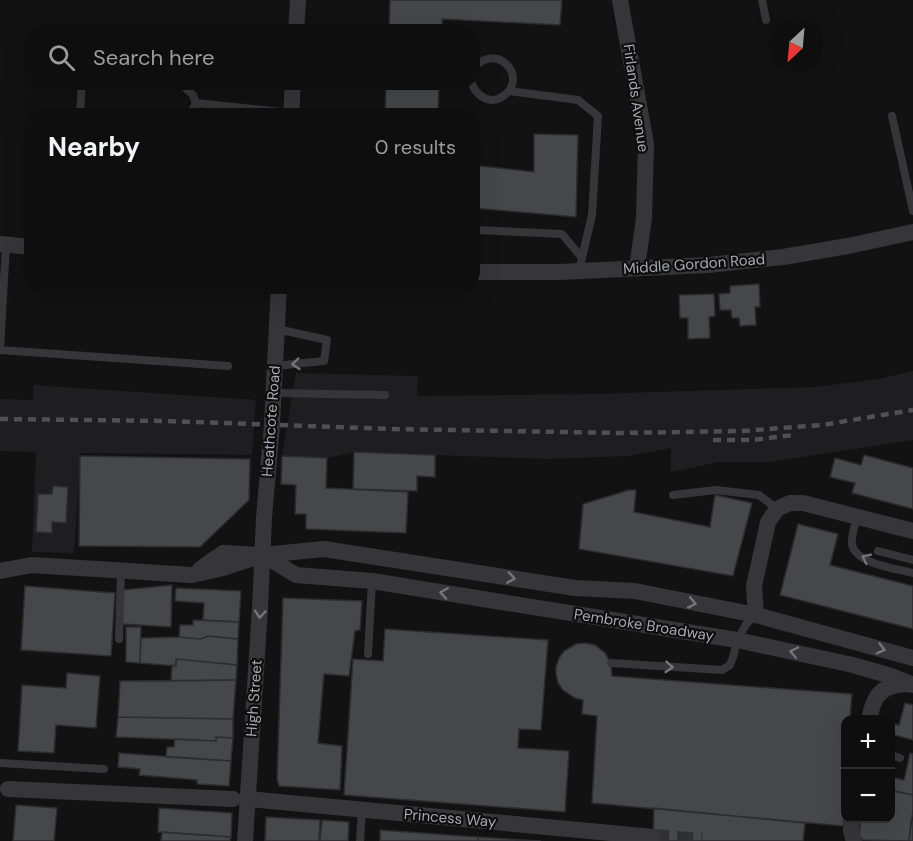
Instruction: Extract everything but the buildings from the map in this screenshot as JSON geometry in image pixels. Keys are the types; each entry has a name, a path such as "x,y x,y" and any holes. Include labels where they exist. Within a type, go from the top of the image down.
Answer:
{"street":[{"path":"296,24 298,0"},
{"name":"Firlands Avenue","path":"620,0 646,144 644,218 637,268"},
{"path":"291,108 292,90"},
{"name":"Middle Gordon Road","path":"480,271 581,265 637,268 708,265 783,257 913,232"},
{"path":"3,244 24,246"},
{"name":"Heathcote Road","path":"263,555 279,294"},
{"path":"756,615 754,586 768,522 777,509 790,503 803,503 913,531"},
{"name":"Pembroke Broadway","path":"263,555 324,549 575,588 634,591 756,615 913,658"},
{"path":"0,571 32,565 192,575 263,555"},
{"name":"Pembroke Broadway","path":"263,555 296,575 372,581 737,640 853,665 912,685"},
{"name":"High Street","path":"245,841 240,799 263,555"},
{"path":"372,581 374,557"},
{"path":"732,610 754,586"},
{"path":"870,715 880,692 895,685 912,685"},
{"name":"Princess Way","path":"8,789 240,799 653,837"},
{"path":"852,823 854,841"}],"lane":[{"path":"762,0 766,20"},
{"path":"475,90 491,100 498,99 509,91 512,85 512,71 503,61 489,58 480,62"},
{"path":"80,108 82,90"},
{"path":"188,90 193,94 196,103 193,108"},
{"path":"509,91 578,100 598,116 592,215 581,265"},
{"path":"196,103 239,108"},
{"path":"891,116 913,211"},
{"path":"480,230 562,234 581,265"},
{"path":"3,244 0,349 228,366"},
{"path":"275,366 324,361 327,340 277,329"},
{"path":"274,393 385,395"},
{"path":"673,495 716,490 759,495 777,509"},
{"path":"857,517 851,542 858,556 867,561 913,573"},
{"path":"878,551 913,560"},
{"path":"119,639 121,571"},
{"path":"368,654 372,581"},
{"path":"611,663 722,670 730,665 737,640 747,623 756,615"},
{"path":"895,756 900,758"},
{"path":"0,763 104,769"},
{"path":"360,841 362,810"}],"shaded area":[{"path":"913,371 913,440 769,462 719,462 671,472 671,448 629,456 546,459 354,452 327,458 282,456 296,373 418,376 417,396 594,394 815,387 879,379"},
{"path":"34,385 256,400 252,455 81,453 74,553 32,552 36,452 0,451 0,399 33,400"}],"tunnel":[{"path":"653,837 702,841"}],"railway":[{"path":"0,419 620,433 742,431 822,425 913,410"},
{"path":"713,440 752,440 794,435"}]}
